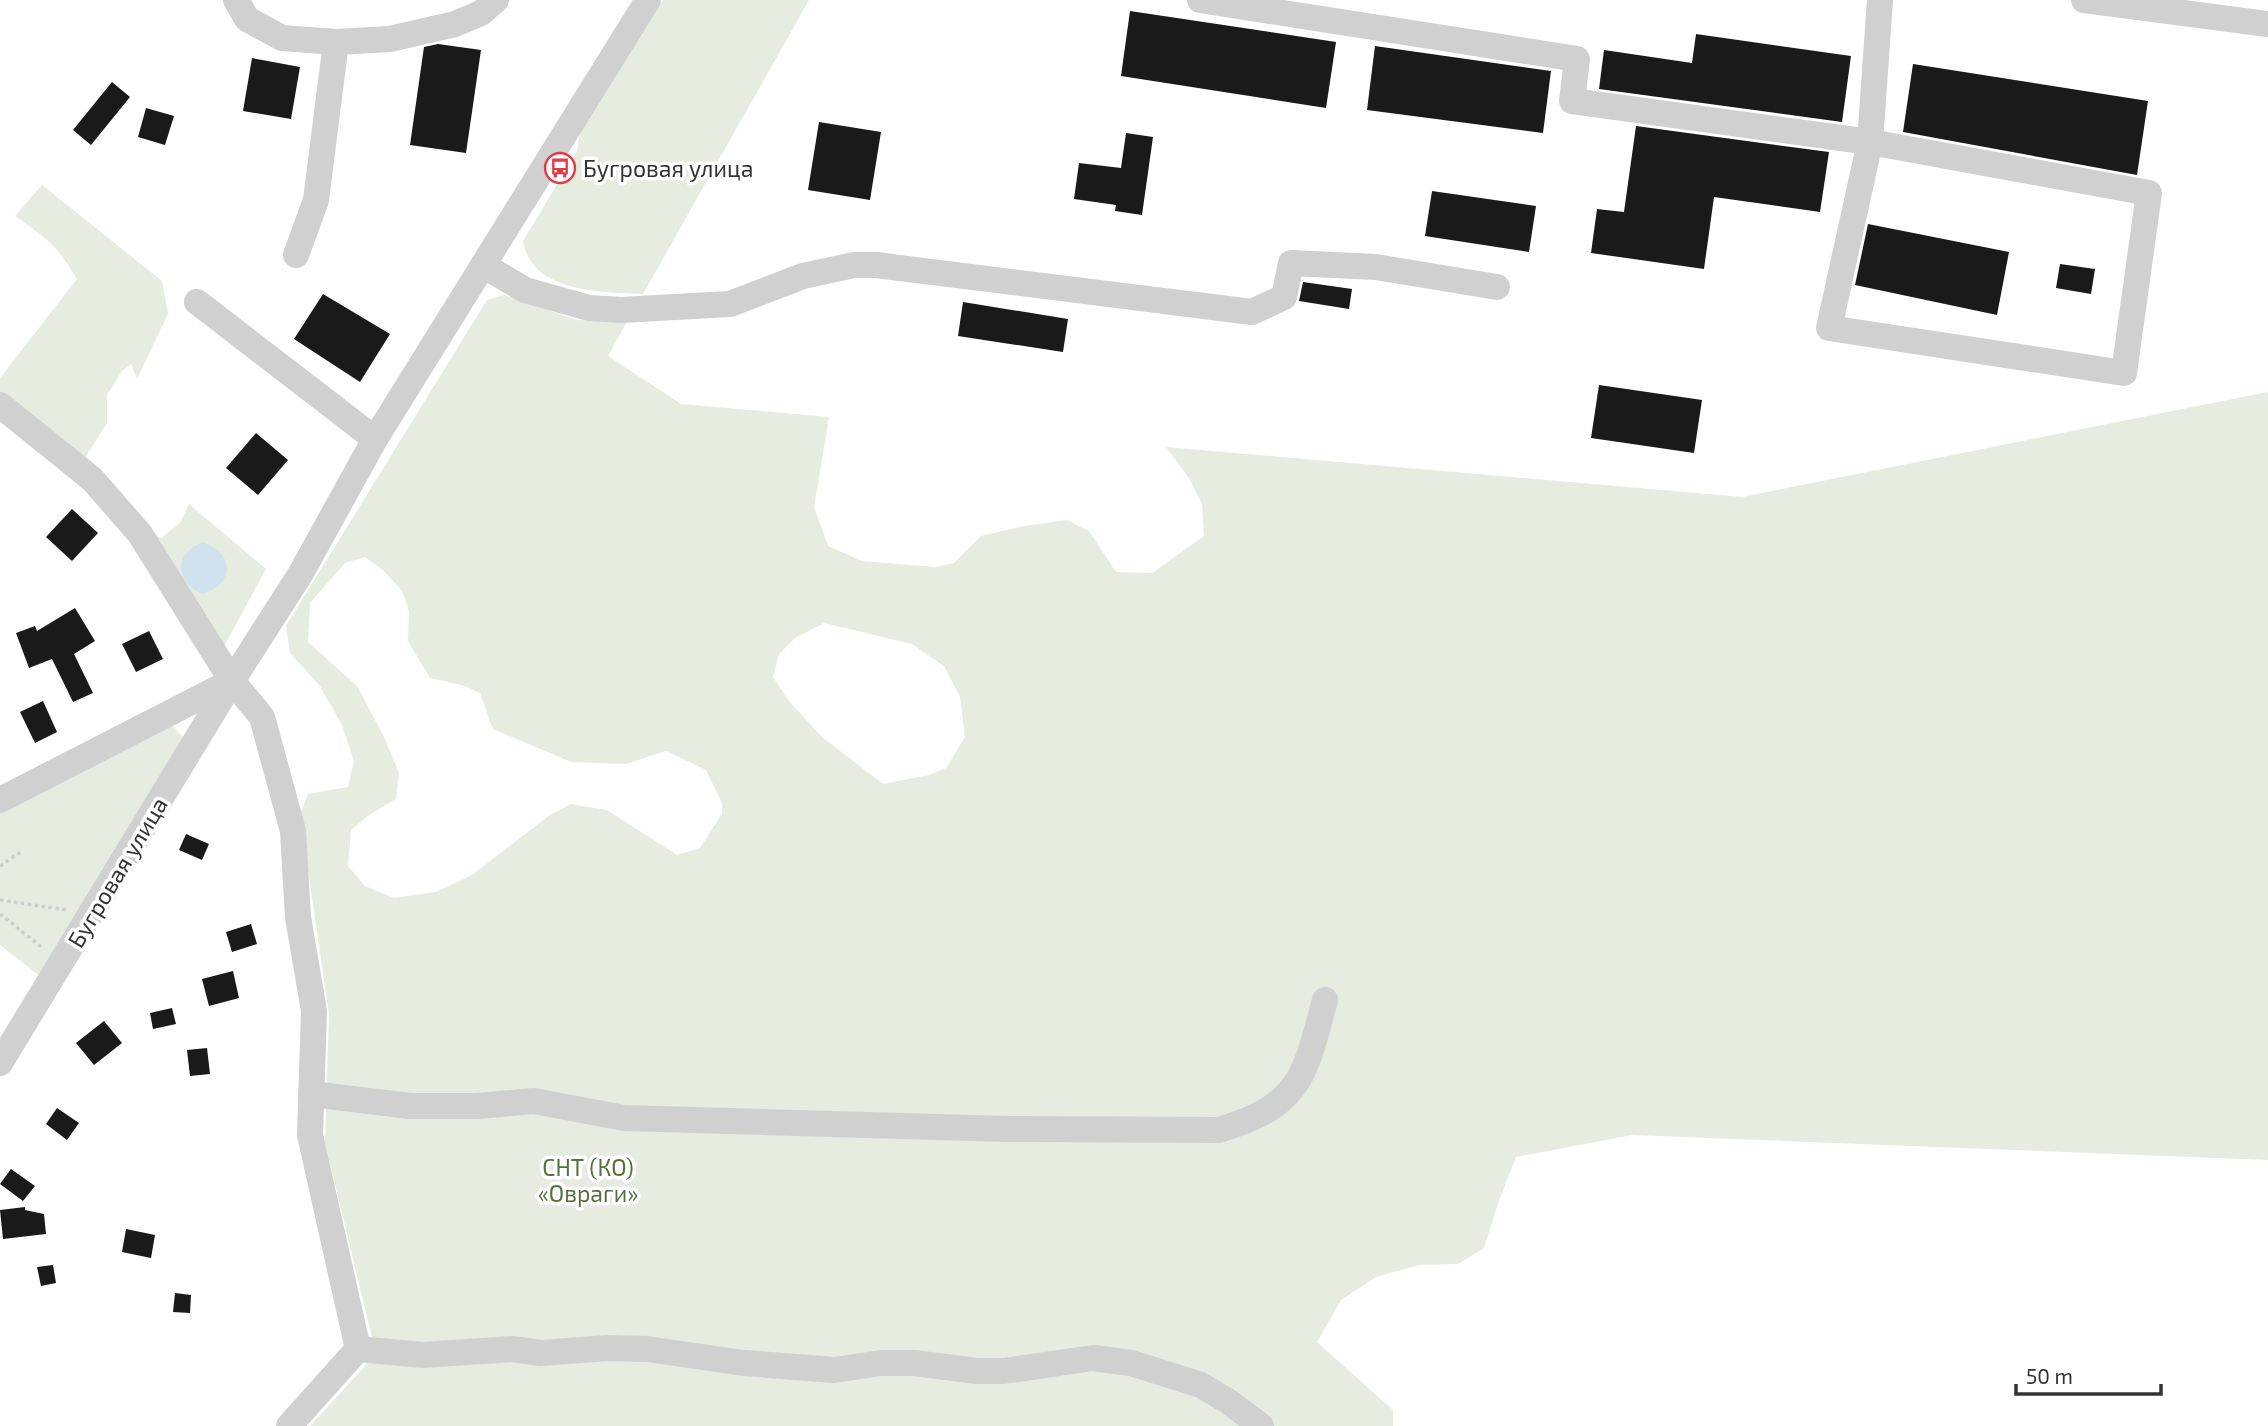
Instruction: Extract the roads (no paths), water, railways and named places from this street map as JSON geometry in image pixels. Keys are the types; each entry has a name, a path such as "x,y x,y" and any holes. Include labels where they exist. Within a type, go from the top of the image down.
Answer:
{"street":[{"path":"236,0 247,19 282,38 336,42 390,38 454,24 481,13 496,0"},
{"path":"1200,0 1577,59 1572,101 1870,142 2150,193 2124,373 1829,328 1870,142 1880,0"},
{"path":"2084,0 2268,24"},
{"path":"197,302 376,439 644,1"},
{"path":"296,254 316,200 336,42"},
{"path":"483,265 525,290 589,308 621,310 730,304 803,276 854,265 876,265 1252,312 1284,297 1291,263 1376,267 1497,287"},
{"path":"0,405 92,479 140,534 232,681 262,717 293,831 298,917 314,1011 310,1135 358,1349"},
{"name":"Бугровая улица","path":"0,1063 232,681 257,645 376,439"},
{"path":"0,800 232,681"},
{"path":"311,1094 410,1106 477,1106 534,1101 624,1118 1007,1129 1219,1130 1251,1121 1279,1104 1300,1081 1325,1000"},
{"path":"358,1349 424,1355 512,1349 541,1353 608,1348 647,1349 744,1363 834,1370 892,1363 1004,1371 1093,1358 1130,1363 1201,1385 1230,1402 1261,1426"},
{"path":"289,1426 358,1349"}],"water":[{"path":"203,542 221,554 227,569 221,583 202,594 186,582 181,567 187,553"}],"place":[{"name":"Бугровая улица","path":"560,168"}],"park label":[{"name":"СНТ (КО) «Овраги»","path":"588,1180"}]}
